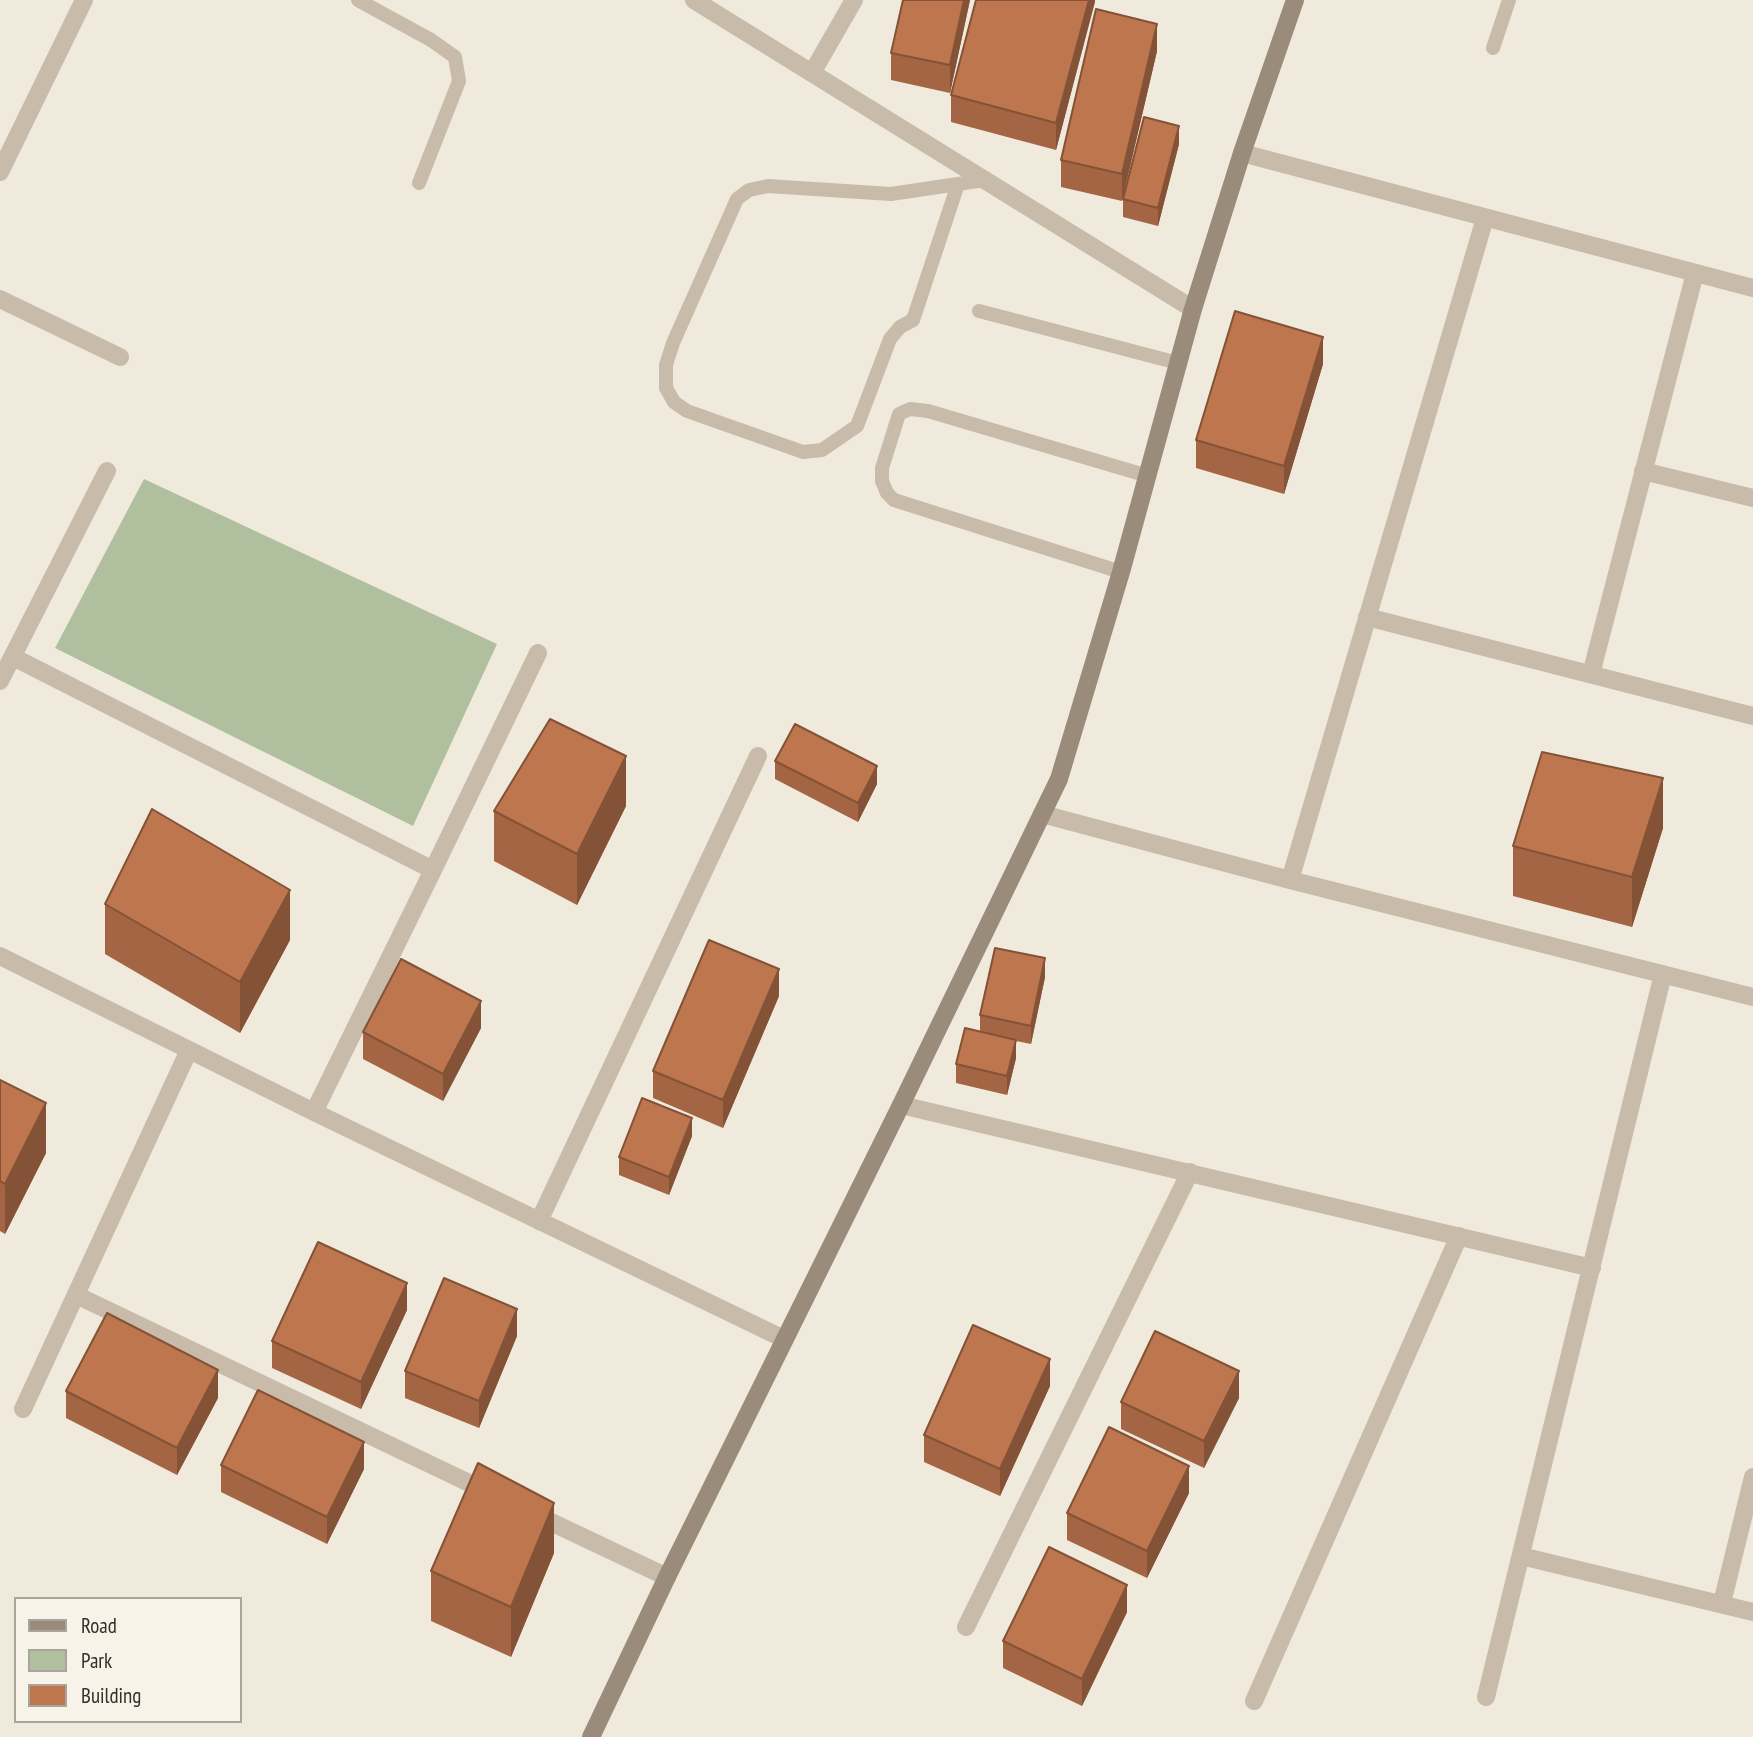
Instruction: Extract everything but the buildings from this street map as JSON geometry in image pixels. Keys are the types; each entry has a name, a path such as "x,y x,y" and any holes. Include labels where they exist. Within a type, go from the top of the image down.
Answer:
{"street":[{"path":"0,172 84,0"},
{"path":"694,0 1193,309"},
{"path":"812,73 854,0"},
{"path":"590,1737 1059,779 1121,572 1193,309 1242,153 1295,0"},
{"path":"1242,153 1753,288"},
{"path":"1290,880 1485,218"},
{"path":"1591,674 1695,273"},
{"path":"0,299 120,357"},
{"path":"0,681 107,471"},
{"path":"1643,471 1753,498"},
{"path":"1367,618 1753,716"},
{"path":"314,1112 538,653"},
{"path":"13,657 433,870"},
{"path":"539,1221 758,756"},
{"path":"1042,814 1290,880 1753,997"},
{"path":"0,956 314,1112 784,1339"},
{"path":"1486,1697 1663,974"},
{"path":"23,1409 189,1050"},
{"path":"901,1105 1592,1268"},
{"path":"966,1627 1190,1172"},
{"path":"1254,1702 1458,1236"},
{"path":"76,1296 667,1577"},
{"path":"1723,1603 1753,1477"},
{"path":"1521,1556 1753,1612"}],"lane":[{"path":"358,0 431,40 455,57 459,80 419,183"},
{"path":"1493,48 1509,0"},
{"path":"958,184 914,320 900,327 890,339 857,426 822,450 803,452 687,411 674,402 666,388 666,365 673,343 737,199 749,190 768,186 891,194 984,180"},
{"path":"979,311 1178,363"},
{"path":"1121,572 894,500 887,493 882,481 882,468 899,414 910,409 929,411 1148,476"}],"green space":[{"path":"144,479 497,644 413,826 55,648"}]}
